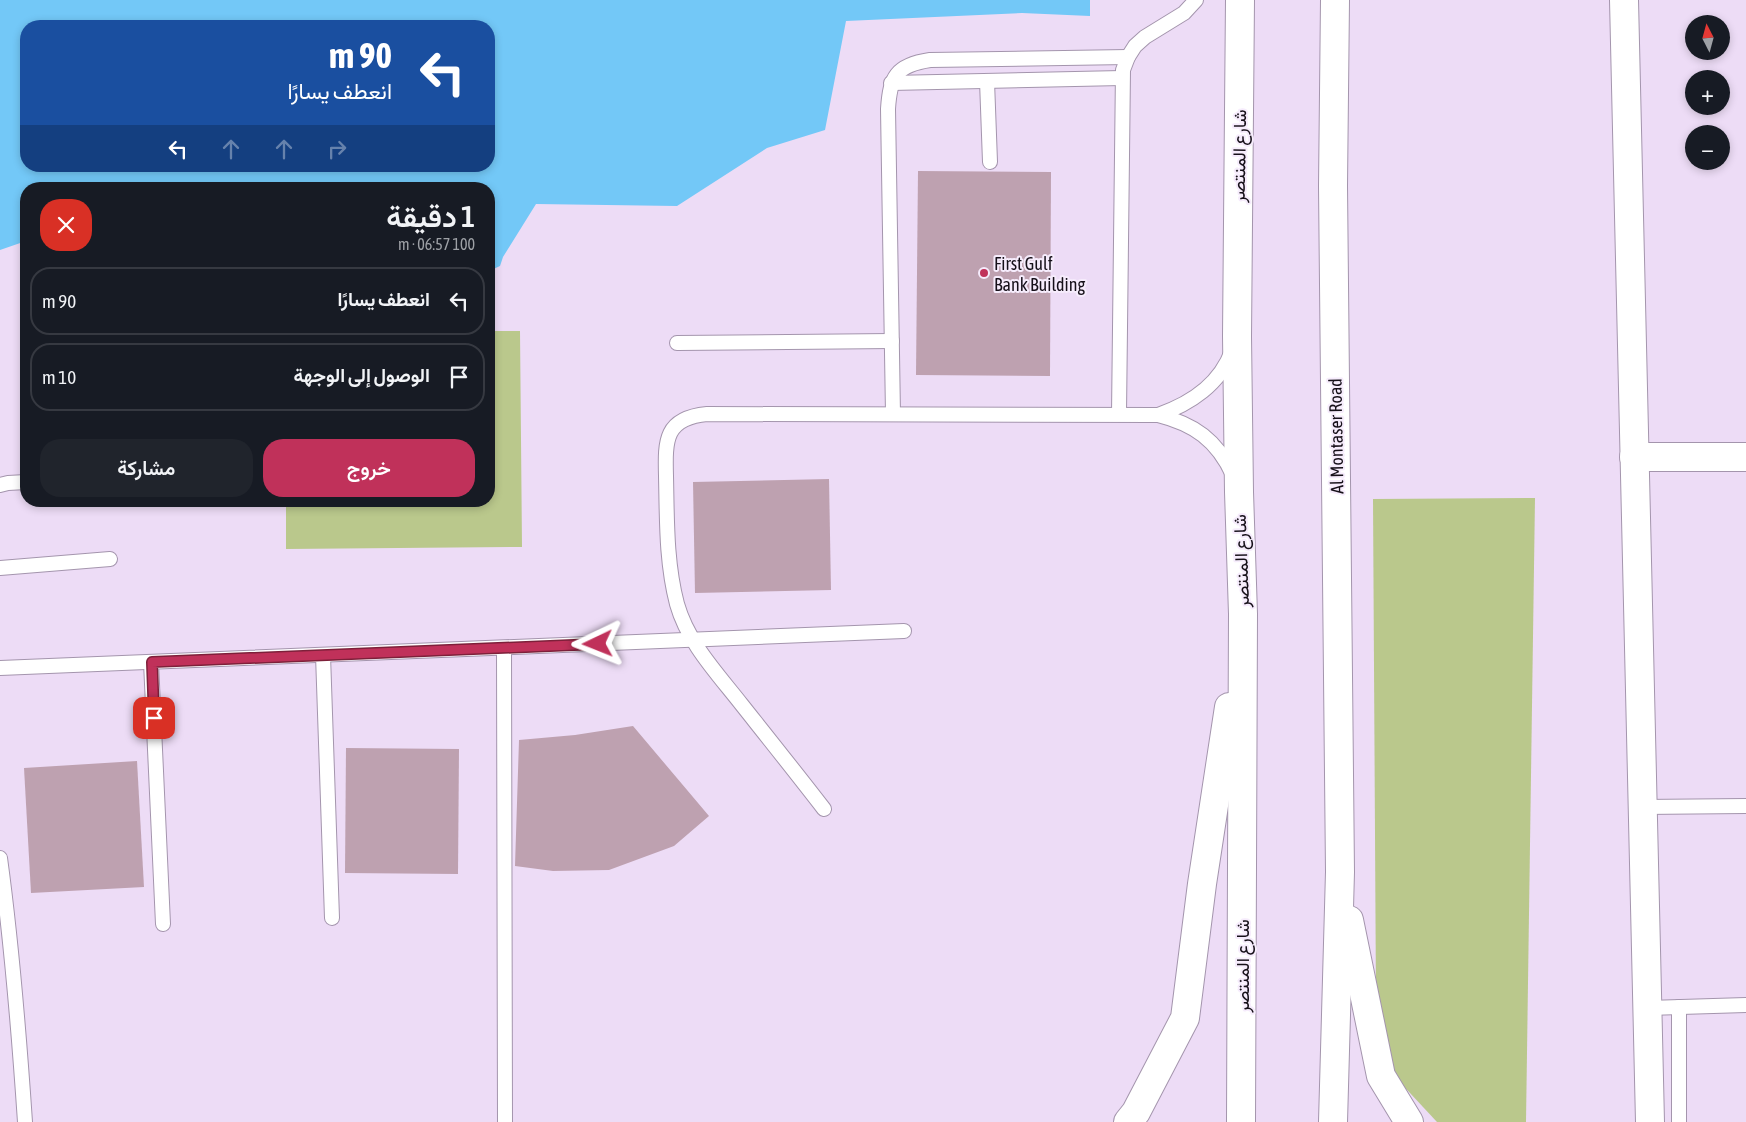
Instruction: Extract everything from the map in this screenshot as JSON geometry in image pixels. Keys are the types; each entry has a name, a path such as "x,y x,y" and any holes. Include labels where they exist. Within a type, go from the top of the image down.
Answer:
{"main road":[{"name":"شارع المنتصر","path":"1240,0 1237,336 1243,614 1241,1122"},
{"name":"Al Montaser Road","path":"1335,0 1333,186 1340,872"},
{"path":"1624,0 1650,1122"},
{"path":"1634,457 1746,457"},
{"path":"1128,1122 1136,1112 1184,1018 1203,875 1243,614"},
{"path":"1332,1122 1340,872"},
{"path":"1340,872 1381,1076 1409,1122"}],"lane":[{"path":"1119,414 1123,70 1135,46 1145,37 1184,13 1196,0"},
{"path":"893,414 888,109 891,83 900,70 914,62 930,60 1128,57"},
{"path":"891,83 1122,78"},
{"path":"987,81 990,162"},
{"path":"1158,415 1194,399 1209,386 1226,363 1237,336"},
{"path":"677,343 892,342"},
{"path":"824,809 692,640 678,606 670,572 667,538 665,452 668,437 677,424 691,416 706,414 1158,415 1187,424 1211,441 1224,456 1239,492"},
{"path":"0,485 8,482 20,482"},
{"path":"0,568 110,559"},
{"path":"0,668 904,632"},
{"path":"504,648 506,1122"},
{"path":"323,655 332,918"},
{"path":"152,662 163,924"},
{"path":"1642,807 1746,806"},
{"path":"0,858 3,908 18,1021 24,1122"},
{"path":"1648,1008 1746,1005"},
{"path":"1679,1007 1679,1122"}],"green space":[{"path":"495,331 520,331 522,547 286,549 286,507 495,507"},
{"path":"1535,498 1526,1122 1437,1122 1396,1078 1376,1001 1373,499"}],"water":[{"path":"0,0 1090,0 1090,16 1022,13 846,21 825,130 767,148 677,206 536,204 503,257 500,266 495,268 495,182 20,182 20,243 0,250"}],"building":[{"name":"First Gulf Bank Building","path":"918,171 1051,172 1050,376 916,375"},
{"path":"829,479 831,590 695,593 693,482"},
{"path":"633,726 709,816 674,846 609,870 553,871 515,866 519,740 575,735"},
{"path":"346,748 459,749 458,874 345,873"},
{"path":"137,761 144,887 31,893 24,768"}],"place":[{"name":"First Gulf Bank Building","path":"984,273"}],"route":[{"path":"154,718 152,662 598,644"}]}
